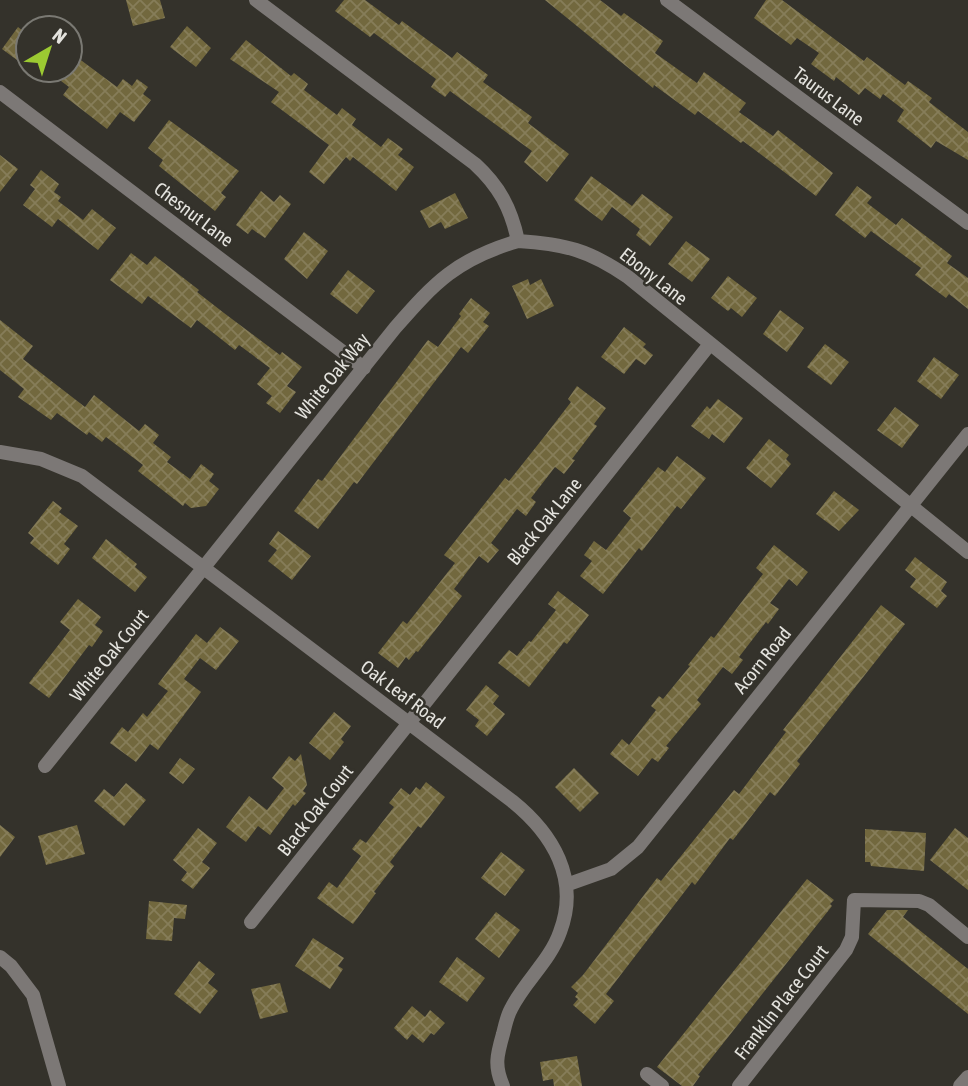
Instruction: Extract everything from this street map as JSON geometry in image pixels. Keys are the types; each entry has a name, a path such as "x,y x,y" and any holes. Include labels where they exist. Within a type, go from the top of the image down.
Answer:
{"street":[{"path":"256,0 475,164 502,194 511,213 518,241"},
{"name":"Taurus Lane","path":"667,0 968,223"},
{"name":"Chesnut Lane","path":"0,92 364,368"},
{"name":"Ebony Lane","path":"518,241 556,243 604,261 628,277 968,552"},
{"name":"White Oak Way","path":"203,569 395,328 440,279 472,257 518,241"},
{"name":"Black Oak Lane","path":"408,722 710,344"},
{"name":"Acorn Road","path":"566,885 611,869 638,847 968,434"},
{"name":"Oak Leaf Road","path":"0,452 41,458 82,476 533,818 554,846 562,865 566,885 561,932 510,1010 499,1047 496,1070 503,1086"},
{"name":"White Oak Court","path":"45,766 203,569"},
{"name":"Black Oak Court","path":"251,922 408,722"},
{"name":"Franklin Place Court","path":"739,1086 846,950 852,937 854,900 919,901 929,905 968,937"},
{"path":"0,957 11,966 33,995 59,1086"},
{"path":"647,1074 662,1086"},
{"path":"960,1086 968,1077"}],"building":[{"path":"126,0 160,0 165,18 133,26"},
{"path":"344,0 365,0 399,25 402,21 452,58 457,52 488,75 483,82 532,117 528,123 569,154 547,182 524,162 532,151 450,91 445,97 431,87 436,79 374,33 370,37 335,11"},
{"path":"545,0 600,0 621,16 624,13 663,41 655,53 697,83 704,72 746,103 739,112 773,136 778,130 833,173 816,196 698,111 695,115 654,85 653,88"},
{"path":"766,0 782,0 864,61 867,57 905,85 908,81 932,98 929,102 968,132 968,160 936,141 931,148 897,121 904,110 883,94 880,99 865,88 859,95 836,77 834,81 811,64 819,53 797,38 791,45 754,18"},
{"path":"187,26 211,48 196,67 170,47"},
{"path":"14,32 14,58 2,49"},
{"path":"246,40 291,76 294,73 308,84 304,90 337,115 342,108 356,119 352,125 381,147 388,138 403,149 398,155 414,167 396,191 353,157 350,161 346,157 324,184 309,172 329,145 271,102 279,92 230,59"},
{"path":"84,62 117,87 123,79 132,86 137,79 148,87 143,94 151,100 134,122 120,112 107,129 63,95 69,87 65,84 84,84"},
{"path":"169,120 239,171 221,193 226,197 215,211 159,166 163,160 148,148"},
{"path":"0,155 18,169 0,192"},
{"path":"41,170 59,184 54,192 61,197 58,201 83,220 92,209 116,228 98,250 58,219 52,227 23,205 35,189 30,185"},
{"path":"591,176 632,206 642,194 673,217 650,246 636,235 640,229 612,207 602,221 574,200"},
{"path":"857,186 872,197 867,203 896,225 902,218 952,256 947,263 968,278 968,309 949,294 946,298 915,275 921,268 871,231 865,238 835,215"},
{"path":"261,191 274,202 280,195 291,204 265,238 252,229 248,234 236,225"},
{"path":"455,193 468,218 445,229 441,222 429,228 420,211"},
{"path":"304,232 328,251 307,279 284,259"},
{"path":"686,241 710,259 692,282 668,264"},
{"path":"131,253 147,265 155,256 224,313 280,355 282,352 302,367 287,386 296,392 280,413 266,403 272,396 257,384 270,368 239,345 235,350 197,320 191,328 148,296 142,304 110,280"},
{"path":"348,270 375,291 357,314 330,294"},
{"path":"728,276 757,298 742,317 731,308 728,311 711,298"},
{"path":"528,279 530,285 541,279 554,306 527,319 512,286"},
{"path":"471,298 490,313 483,322 489,326 468,353 461,347 357,484 354,482 318,529 294,511 318,479 322,481 428,340 438,347"},
{"path":"780,310 804,328 787,352 763,334"},
{"path":"0,320 33,346 23,359 85,407 94,395 139,431 145,424 159,435 153,443 171,457 167,462 190,479 201,464 214,474 209,481 219,489 206,506 191,508 185,503 183,506 138,471 143,465 106,437 102,442 89,432 87,435 57,413 51,420 18,397 24,389 0,370"},
{"path":"624,327 646,344 643,347 653,355 645,365 636,359 624,374 601,357"},
{"path":"825,344 849,362 831,385 807,367"},
{"path":"934,357 959,375 941,399 917,381"},
{"path":"577,386 606,408 594,424 597,426 564,474 555,467 531,498 536,502 526,516 517,509 491,543 499,550 488,563 479,556 454,589 462,596 418,652 409,660 406,657 398,668 378,653 403,621 407,624 455,563 444,555 505,478 509,481 544,437 571,402 568,399"},
{"path":"718,399 743,418 724,443 712,434 709,439 691,426 707,406 710,409"},
{"path":"895,407 919,425 902,448 877,430"},
{"path":"769,439 789,455 786,459 791,464 771,488 746,468"},
{"path":"677,456 706,478 681,509 677,506 642,551 639,548 603,594 580,576 592,561 584,555 594,541 606,550 631,518 623,511 658,467 665,472"},
{"path":"834,491 859,510 839,531 816,514"},
{"path":"53,501 62,508 59,512 78,526 64,544 70,549 58,565 30,543 34,538 28,533"},
{"path":"278,531 311,556 292,580 268,561 277,550 269,544"},
{"path":"106,539 137,564 135,567 147,577 135,592 92,558"},
{"path":"774,545 808,572 797,586 789,579 770,603 779,609 739,657 743,660 732,674 723,667 697,700 701,704 666,746 669,748 658,762 652,758 638,776 610,754 622,739 629,745 656,710 651,706 659,696 663,699 711,636 714,638 763,574 756,568"},
{"path":"915,557 947,582 941,591 947,596 937,608 910,587 916,579 905,570"},
{"path":"558,591 589,615 529,687 498,663 509,650 517,656 529,641 531,642 556,610 548,604"},
{"path":"78,599 101,617 95,625 103,631 92,647 89,645 49,698 29,683 70,630 60,622"},
{"path":"881,605 905,624 797,761 800,764 775,796 770,792 733,840 730,838 695,885 692,882 606,994 614,1001 595,1024 573,1005 578,999 575,997 578,993 571,987 657,878 661,881 734,790 739,794 786,732 783,730"},
{"path":"220,627 239,641 216,670 200,658 184,679 201,692 158,750 150,744 136,762 110,743 122,727 128,732 143,713 147,717 168,691 158,684 196,634 207,643"},
{"path":"486,685 499,696 493,704 505,714 487,736 475,726 479,720 466,710"},
{"path":"334,712 351,726 341,739 344,742 330,760 309,743"},
{"path":"301,754 307,785 303,791 306,793 295,806 293,804 270,835 258,826 246,842 226,827 249,796 267,810 284,788 272,778 289,756 295,761"},
{"path":"180,758 195,769 183,784 169,773"},
{"path":"574,768 599,793 580,812 555,787"},
{"path":"426,782 445,797 390,862 394,866 353,924 317,898 329,882 337,888 361,856 352,849 360,839 366,843 394,807 389,803 401,788 410,795 416,787 420,790"},
{"path":"126,783 146,800 124,826 94,801 104,789 114,797"},
{"path":"0,825 15,837 0,857"},
{"path":"77,825 85,854 46,865 38,836"},
{"path":"198,828 217,843 202,862 210,868 193,889 181,880 187,872 173,860"},
{"path":"955,828 968,838 968,890 930,860"},
{"path":"865,829 926,833 924,871 871,866 870,862 865,862"},
{"path":"501,852 525,870 505,896 481,878"},
{"path":"807,879 834,900 830,904 832,906 698,1075 700,1076 693,1086 682,1086 657,1067"},
{"path":"149,901 187,905 185,919 174,918 172,941 146,939"},
{"path":"887,910 908,910 903,917 968,969 968,1014 868,934"},
{"path":"496,912 520,930 499,958 475,939"},
{"path":"313,938 344,958 338,966 343,969 330,989 295,966"},
{"path":"457,957 485,978 467,1002 439,982"},
{"path":"199,961 215,974 208,983 218,991 200,1014 174,994"},
{"path":"280,983 288,1012 260,1019 251,989"},
{"path":"412,1006 425,1017 430,1010 445,1023 423,1043 412,1034 407,1040 394,1028"},
{"path":"577,1056 582,1086 554,1086 553,1079 543,1081 540,1062"}]}
